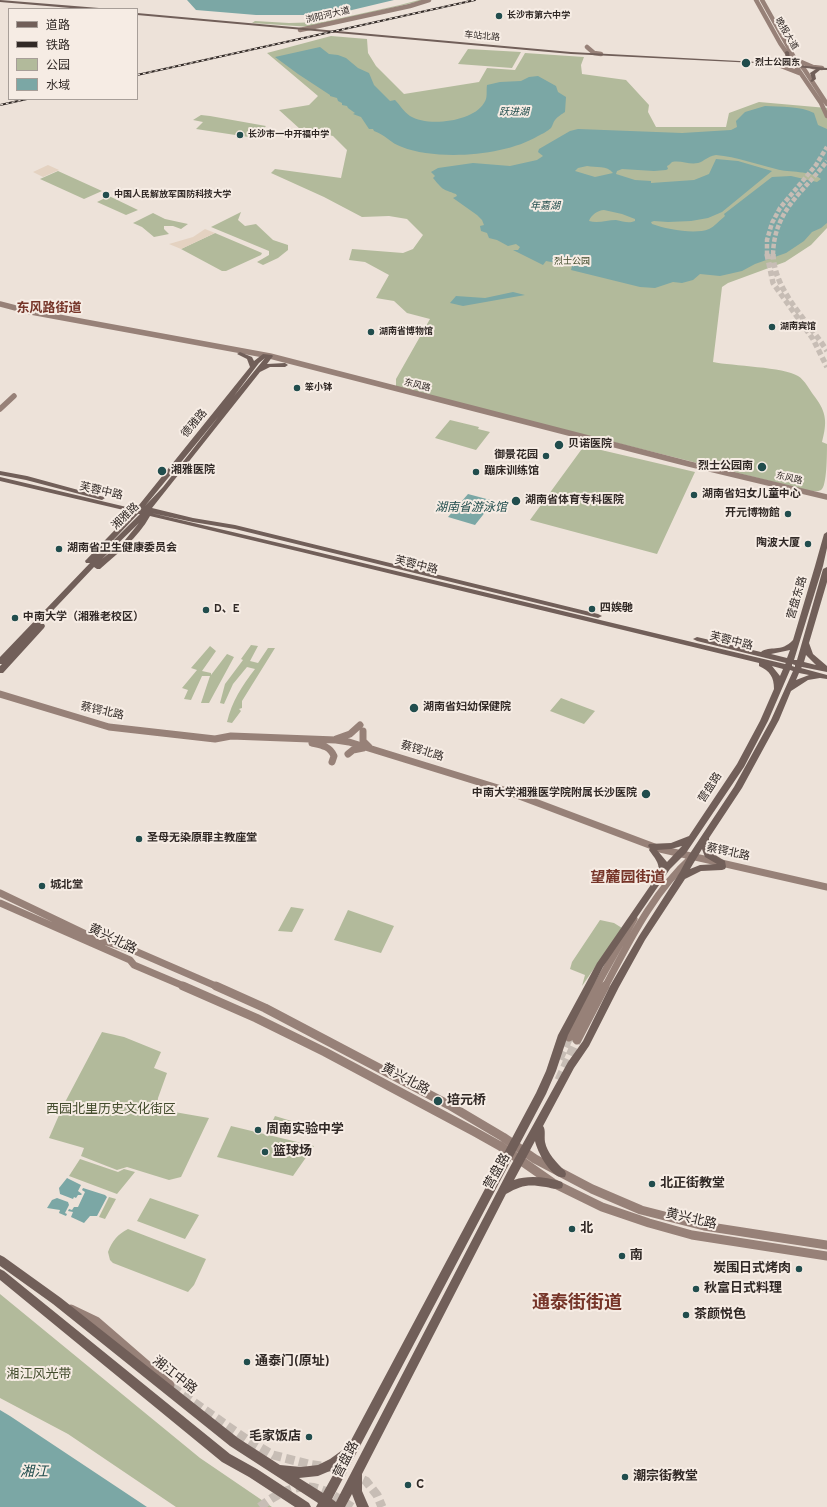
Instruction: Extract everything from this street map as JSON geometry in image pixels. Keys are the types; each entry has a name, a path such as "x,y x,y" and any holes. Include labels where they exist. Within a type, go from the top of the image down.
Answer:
{"main road":[{"path":"37,3 43,0"},
{"name":"浏阳河大道","path":"308,30 410,6 429,0"},
{"name":"浏阳河大道","path":"315,30 413,7 433,0"},
{"name":"晚报大道","path":"756,0 780,43 821,103 827,116"},
{"name":"晚报大道","path":"762,0 795,59 804,68 827,104"},
{"path":"0,1 89,8"},
{"path":"0,1 68,8"},
{"name":"车站北路","path":"138,15 550,52 796,67"},
{"name":"车站北路","path":"138,15 572,53 775,64 818,70 826,69"},
{"path":"572,53 586,47 594,53 601,54"},
{"path":"775,64 788,60 787,52"},
{"path":"795,59 813,67 826,69"},
{"path":"781,66 791,68 801,74"},
{"name":"车站北路","path":"804,68 826,69"},
{"path":"812,81 814,79 812,73 818,70"},
{"name":"东风路","path":"0,304 31,312 266,357 681,462 827,497"},
{"name":"东风路","path":"0,308 240,354 266,357 285,364 827,501"},
{"path":"240,354 250,358 255,370 270,365 285,364"},
{"name":"德雅路","path":"143,511 220,410 266,357"},
{"path":"0,405 12,396 0,409"},
{"name":"芙蓉中路","path":"0,473 27,478 143,511 235,526 789,664 827,669"},
{"name":"芙蓉中路","path":"0,479 143,511 468,591 706,647 744,653"},
{"path":"813,494 827,491"},
{"name":"湘雅路","path":"0,655 143,511"},
{"name":"湘雅路","path":"0,662 110,548 143,511"},
{"name":"湘雅路","path":"0,671 90,575 116,552 146,520 143,511"},
{"name":"营盘东路","path":"789,664 819,566 827,534"},
{"name":"营盘东路","path":"798,666 827,569"},
{"path":"468,591 475,596"},
{"path":"744,653 778,652 791,646 797,638"},
{"path":"806,642 807,650 810,656 827,669"},
{"path":"706,647 727,657"},
{"path":"744,653 766,665 773,671 778,679 777,693"},
{"name":"营盘路","path":"339,1507 502,1193 571,1065 586,1042 628,962 680,879 685,858 693,836 741,765 764,721 789,664"},
{"name":"芙蓉中路","path":"798,666 827,678"},
{"name":"营盘路","path":"577,1040 598,998 643,920 685,858 705,838 744,777 775,720 798,666"},
{"path":"786,696 796,684 804,678 827,678"},
{"name":"蔡锷北路","path":"0,694 90,722 117,728 215,739 231,736 343,740 498,788 653,848 685,858 827,888"},
{"path":"332,739 346,736 362,728 363,741 366,748 353,750 348,754"},
{"name":"蔡锷北路","path":"219,740 312,743 348,745 366,748"},
{"path":"312,743 332,750 334,756 332,762"},
{"path":"653,848 676,846 693,836"},
{"path":"705,838 705,845 708,854 722,865"},
{"path":"653,848 663,863 663,874"},
{"name":"营盘路","path":"327,1505 354,1448 544,1087 551,1072 558,1046 588,987 608,951 663,874 685,858"},
{"path":"680,879 687,873 696,869 722,865"},
{"name":"黄兴北路","path":"0,893 94,938 135,951 265,1008 449,1105 514,1144 522,1156 558,1185 602,1207 665,1228 718,1240 827,1256"},
{"name":"黄兴北路","path":"0,903 130,960 134,965 256,1018 325,1052 475,1132 510,1154 522,1156 641,1210 704,1226 827,1245"},
{"name":"营盘路","path":"569,1037 631,926 637,912"},
{"path":"543,1118 539,1143 545,1154 561,1174"},
{"path":"502,1193 511,1185 523,1182 558,1185"},
{"name":"湘江中路","path":"0,1260 57,1301 234,1442 327,1505"},
{"path":"0,1274 226,1458 253,1473 305,1507"},
{"path":"57,1301 96,1321 172,1386"},
{"path":"275,1469 295,1473 314,1472 333,1464 354,1448"},
{"path":"357,1470 356,1491 362,1507"}],"green space":[{"path":"419,0 425,0 311,27 252,23 255,21 289,23 323,22"},
{"name":"烈士公园","path":"331,36 367,39 368,53 376,66 404,94 479,82 487,68 515,70 525,53 584,57 581,65 582,74 626,80 649,105 648,112 656,127 726,127 729,113 759,102 827,108 827,228 811,245 785,262 728,283 722,287 713,362 791,373 803,380 822,408 825,418 825,429 822,442 827,444 827,462 823,488 819,491 802,489 396,388 396,379 430,319 407,313 394,301 376,298 389,275 365,262 349,260 352,249 403,253 413,249 423,235 407,219 389,216 362,217 324,197 271,173 275,169 341,178 347,150 333,136 300,129 279,110 309,105 318,96 267,53"},
{"path":"468,49 521,52 512,68 458,64"},
{"path":"201,115 266,126 255,138 196,129 203,122 193,120"},
{"path":"58,171 102,191 84,199 40,179"},
{"path":"109,196 138,210 126,215 97,202"},
{"path":"241,212 238,220 245,226 256,224 273,240 288,245 288,250 278,258 263,265 257,262 269,255 269,251 211,227"},
{"path":"153,213 165,219 188,224 181,229 173,226 164,226 164,229 169,234 154,237 142,227 133,223"},
{"path":"215,233 262,253 261,255 226,271 222,271 181,249"},
{"path":"450,420 479,427 478,429 490,432 476,450 435,438"},
{"path":"584,446 695,472 657,554 530,520"},
{"path":"251,645 258,646 250,661 258,663 268,648 275,648 242,701 242,708 239,709 241,711 232,723 227,722 238,694 255,669 247,667 233,684 224,704 220,703 225,684 243,660 241,659"},
{"path":"210,646 216,651 202,671 211,673 211,675 227,654 234,657 209,703 201,703 210,676 202,676 191,700 184,699 188,690 182,688 197,670 191,668"},
{"path":"561,698 595,711 584,724 550,711"},
{"path":"291,907 304,909 292,932 278,931"},
{"path":"348,910 394,926 381,953 334,940"},
{"path":"600,920 614,923 622,928 582,986 585,975 570,969 572,962"},
{"name":"西园北里历史文化街区","path":"102,1032 124,1037 161,1052 154,1068 167,1073 158,1098 157,1109 209,1118 181,1177 169,1180 127,1167 117,1170 81,1156 84,1148 49,1138 63,1106"},
{"path":"275,1116 298,1123 292,1135 269,1128"},
{"name":"篮球场","path":"231,1126 314,1146 293,1176 217,1157"},
{"path":"80,1159 118,1172 124,1169 135,1172 117,1194 69,1176"},
{"path":"109,1197 116,1199 105,1219 99,1217"},
{"path":"150,1198 199,1215 185,1239 137,1221"},
{"path":"128,1229 206,1259 194,1285 188,1292 113,1263 110,1260 108,1252 111,1244 121,1233"},
{"name":"湘江风光带","path":"0,1294 200,1458 272,1507 176,1507 68,1434 0,1398"}],"shaded area":[{"path":"48,165 59,170 43,177 33,172"},
{"path":"205,229 215,233 181,249 169,244 193,237"}],"water":[{"path":"187,0 394,0 331,15 256,15 196,10"},
{"name":"跃进湖","path":"320,47 329,54 346,58 358,68 369,73 374,85 390,101 395,100 410,116 418,119 438,122 449,121 470,115 484,103 487,85 500,82 521,81 529,77 538,76 556,86 558,92 566,97 565,112 556,119 551,128 547,131 524,143 508,148 490,152 452,155 417,151 402,147 373,129 369,129 361,117 353,114 355,113 347,106 342,105 337,98 330,96 275,57"},
{"name":"年嘉湖","path":"765,106 803,109 814,113 818,125 827,129 827,223 821,228 812,232 804,241 786,253 755,264 742,271 720,276 700,274 693,280 682,283 673,282 655,288 640,287 571,270 572,266 546,261 543,265 513,250 518,250 520,247 516,244 508,246 497,240 489,238 487,233 481,231 480,226 484,225 482,220 453,198 457,196 456,194 441,187 433,178 435,176 431,172 438,168 473,163 510,166 537,160 543,156 538,152 539,149 570,131 578,129 682,133 731,130 737,127 736,121 745,112","holes":["713,156 731,157 782,170 811,174 821,179 817,182 791,176 772,177 724,214 725,216 711,228 703,231 680,231 652,224 651,222 691,221 708,218 722,212 772,171 738,161 716,159 709,174 694,180 651,183 651,181 635,180 616,174 617,171 622,169 654,171 666,170 668,169 667,166 672,162 698,163","587,166 605,168 611,170 613,173 595,177 575,171 578,168","602,210 622,214 635,219 635,221 589,221 593,215"]},
{"path":"513,292 525,295 463,306 450,303 456,296 485,298"},
{"name":"湖南省游泳馆","path":"468,494 494,501 475,525 448,517"},
{"path":"67,1178 81,1185 78,1191 82,1194 81,1195 78,1195 76,1198 74,1197 73,1199 60,1194 59,1188"},
{"path":"83,1188 107,1197 97,1216 90,1216 84,1223 71,1217 73,1212 68,1211 69,1209 72,1210 74,1207 78,1207 85,1192 82,1190"},
{"path":"57,1198 68,1202 69,1205 65,1213 67,1214 66,1216 59,1213 60,1210 47,1208 52,1200"},
{"name":"湘江","path":"0,1410 10,1416 147,1507 0,1507"}],"tunnel":[{"path":"767,254 767,240 772,223 780,208 816,165 827,147"},
{"path":"773,254 778,226 784,214 799,193 827,161"},
{"path":"767,254 773,283 813,339 827,367"},
{"path":"773,254 779,281 793,305 827,351"},
{"path":"559,1059 569,1037"},
{"path":"559,1080 577,1040"},
{"path":"172,1387 246,1439 273,1455 308,1464 340,1469 366,1481 377,1495 382,1507"},
{"path":"260,1507 281,1493 305,1487 326,1492 352,1507"}],"railway":[{"path":"138,75 475,0"},
{"path":"0,105 22,100"}],"place":[{"name":"长沙市第六中学","path":"499,16"},
{"name":"烈士公园东","path":"746,63"},
{"name":"长沙市一中开福中学","path":"240,135"},
{"name":"中国人民解放军国防科技大学","path":"106,195"},
{"name":"湖南宾馆","path":"772,327"},
{"name":"湖南省博物馆","path":"371,332"},
{"name":"笨小钵","path":"297,388"},
{"name":"贝诺医院","path":"559,445"},
{"name":"御景花园","path":"546,456"},
{"name":"烈士公园南","path":"762,467"},
{"name":"湘雅医院","path":"162,471"},
{"name":"蹦床训练馆","path":"476,472"},
{"name":"湖南省妇女儿童中心","path":"694,495"},
{"name":"湖南省体育专科医院","path":"516,501"},
{"name":"开元博物館","path":"788,514"},
{"name":"陶波大厦","path":"808,544"},
{"name":"湖南省卫生健康委员会","path":"59,549"},
{"name":"四娭毑","path":"592,609"},
{"name":"D、E","path":"206,610"},
{"name":"中南大学（湘雅老校区）","path":"15,618"},
{"name":"湖南省妇幼保健院","path":"414,708"},
{"name":"中南大学湘雅医学院附属长沙医院","path":"646,794"},
{"name":"圣母无染原罪主教座堂","path":"139,839"},
{"name":"城北堂","path":"42,886"},
{"name":"培元桥","path":"438,1101"},
{"name":"周南实验中学","path":"258,1130"},
{"name":"篮球场","path":"265,1152"},
{"name":"北正街教堂","path":"652,1184"},
{"name":"北","path":"572,1229"},
{"name":"南","path":"622,1256"},
{"name":"炭围日式烤肉","path":"799,1269"},
{"name":"秋富日式料理","path":"696,1289"},
{"name":"茶颜悦色","path":"686,1315"},
{"name":"通泰门(原址)","path":"247,1362"},
{"name":"毛家饭店","path":"309,1437"},
{"name":"潮宗街教堂","path":"625,1477"},
{"name":"C","path":"408,1485"}],"district":[{"name":"东风路街道","path":"49,309"},
{"name":"望麓园街道","path":"628,879"},
{"name":"通泰街街道","path":"577,1304"}]}
